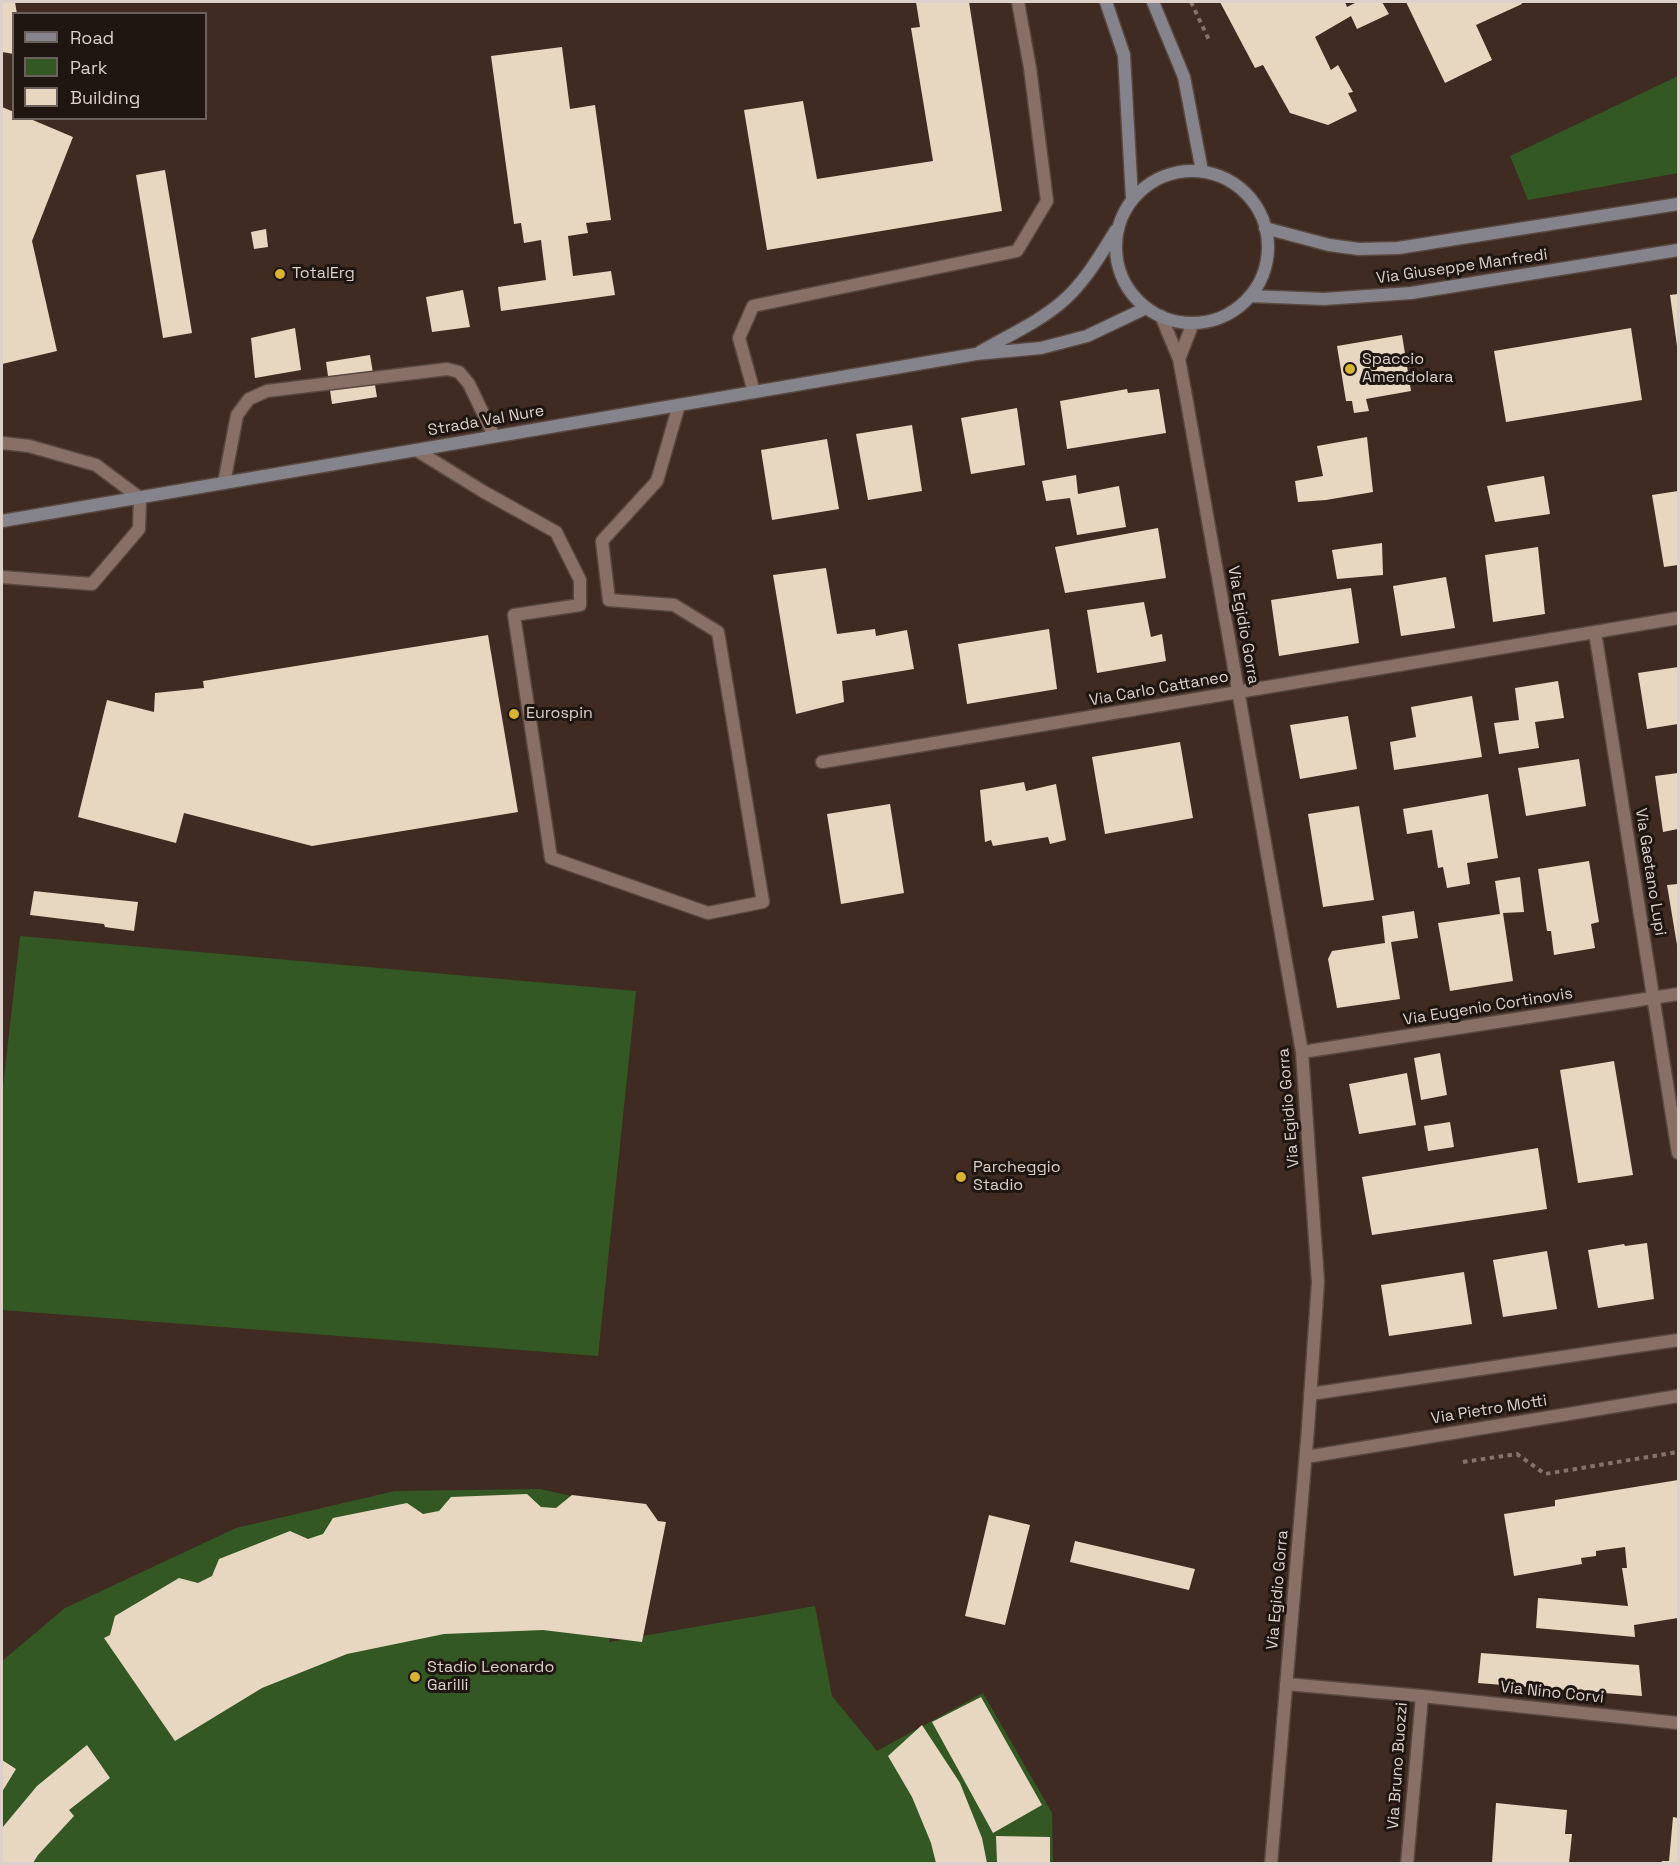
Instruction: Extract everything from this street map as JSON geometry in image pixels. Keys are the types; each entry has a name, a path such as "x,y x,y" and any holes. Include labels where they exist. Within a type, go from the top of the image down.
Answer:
{"main road":[{"path":"1106,2 1124,55 1132,199"},
{"path":"1153,2 1184,77 1202,171"},
{"path":"1202,171 1224,177 1242,190 1257,207 1265,228 1268,252 1262,275 1250,296 1234,310 1215,319 1193,323 1161,316 1146,308 1130,292 1120,272 1116,249 1119,227 1132,199 1152,182 1176,172 1202,171"},
{"name":"Via Giuseppe Manfredi","path":"1265,228 1329,245 1359,249 1398,248 1678,204"},
{"path":"976,354 1064,301 1090,270 1119,227"},
{"name":"Via Giuseppe Manfredi","path":"1250,296 1324,299 1411,293 1678,250"},
{"name":"Strada Val Nure","path":"2,521 976,354 1041,348 1087,336 1146,308"}],"street":[{"path":"754,392 739,338 753,306 1017,250 1047,201 1030,68 1018,2"},
{"name":"Via Egidio Gorra","path":"1161,316 1179,359 1302,1052 1318,1282 1306,1457 1271,1863"},
{"path":"1179,359 1193,323"},
{"path":"224,483 237,415 249,399 267,391 447,369 459,372 469,384 494,436"},
{"path":"416,450 484,492 556,531 580,580 580,605 514,615 551,858 708,913 763,902 718,632 674,606 609,600 602,541 657,481 679,405"},
{"path":"2,443 29,446 96,465 140,498 139,530 92,584 2,577"},
{"name":"Via Carlo Cattaneo","path":"822,762 1678,618"},
{"name":"Via Gaetano Lupi","path":"1595,632 1678,1153"},
{"name":"Via Eugenio Cortinovis","path":"1302,1052 1678,994"},
{"path":"1310,1394 1678,1340"},
{"name":"Via Pietro Motti","path":"1306,1457 1678,1396"},
{"name":"Via Bruno Buozzi","path":"1287,1684 1422,1696 1407,1863"},
{"name":"Via Nino Corvi","path":"1422,1696 1678,1723"}],"path":[{"path":"1191,2 1210,42"},
{"path":"1463,1462 1516,1454 1545,1474 1678,1452"}],"green space":[{"path":"1678,76 1678,173 1528,200 1510,156"},
{"path":"20,936 636,991 598,1356 2,1310 2,1096"},
{"name":"Stadio Leonardo Garilli","path":"540,1489 626,1508 609,1642 815,1606 832,1696 877,1751 983,1693 1052,1813 1053,1864 2,1864 2,1661 65,1608 236,1528 395,1491"}],"building":[{"path":"2,2 15,2 17,12 12,12 12,54 2,52"},
{"path":"916,2 969,2 1002,211 767,250 744,110 803,101 817,179 933,161 911,28 920,27"},
{"path":"1220,2 1345,2 1347,7 1357,2 1382,2 1389,14 1357,29 1351,16 1315,37 1331,70 1338,65 1353,92 1348,93 1357,111 1328,125 1290,113 1263,65 1255,68"},
{"path":"1406,2 1521,2 1522,4 1476,25 1492,60 1445,83"},
{"path":"562,47 570,109 595,105 611,220 586,223 588,233 568,236 573,276 611,271 615,295 501,311 498,287 546,280 541,240 524,243 521,223 514,224 491,56"},
{"path":"2,107 12,111 12,120 33,120 73,137 32,241 57,351 2,364"},
{"path":"165,170 192,333 163,338 136,175"},
{"path":"266,229 268,247 254,249 251,232"},
{"path":"463,290 470,327 432,332 426,297"},
{"path":"1678,294 1678,346 1677,346 1670,295"},
{"path":"295,328 301,370 255,378 251,338"},
{"path":"1631,328 1642,400 1506,422 1494,351"},
{"path":"1402,335 1411,391 1366,399 1369,411 1354,413 1352,401 1346,401 1337,346"},
{"path":"370,355 377,397 332,404 326,362"},
{"path":"1127,389 1128,393 1159,389 1166,433 1067,449 1060,401"},
{"path":"1017,408 1025,465 971,474 961,418"},
{"path":"912,425 922,491 868,500 856,434"},
{"path":"1367,437 1373,492 1298,502 1295,481 1323,476 1317,446"},
{"path":"827,439 839,509 772,520 761,450"},
{"path":"1076,475 1078,494 1119,486 1126,527 1077,535 1070,498 1046,501 1042,481"},
{"path":"1544,476 1550,514 1495,522 1487,486"},
{"path":"1678,491 1678,565 1664,567 1652,495"},
{"path":"1158,528 1166,578 1065,593 1055,547"},
{"path":"1382,543 1383,575 1337,579 1332,550"},
{"path":"1538,547 1545,614 1493,622 1485,555"},
{"path":"826,568 837,634 875,629 876,636 907,630 914,669 842,681 844,702 796,714 773,575"},
{"path":"1446,577 1455,628 1401,636 1393,586"},
{"path":"1351,588 1359,643 1279,656 1271,600"},
{"path":"1144,602 1151,637 1162,634 1166,661 1097,673 1087,610"},
{"path":"1049,629 1057,689 967,704 958,644"},
{"path":"488,635 518,812 312,846 184,813 176,843 78,817 107,700 154,712 155,693 204,688 203,681"},
{"path":"1678,667 1678,724 1647,729 1638,673"},
{"path":"1558,681 1564,718 1535,722 1539,748 1499,754 1494,723 1519,720 1515,688"},
{"path":"1472,696 1482,757 1394,770 1390,742 1416,737 1411,707"},
{"path":"1348,716 1357,769 1300,779 1290,725"},
{"path":"1180,742 1193,818 1105,834 1092,757"},
{"path":"1579,759 1586,806 1526,816 1518,768"},
{"path":"1678,773 1678,829 1663,832 1655,776"},
{"path":"1024,782 1026,791 1056,784 1066,840 1050,844 1048,837 993,846 991,840 985,842 980,790"},
{"path":"1488,794 1498,858 1467,863 1470,884 1447,888 1443,867 1438,868 1432,830 1407,834 1403,809"},
{"path":"890,804 904,893 841,904 827,814"},
{"path":"1359,806 1374,900 1323,907 1308,814"},
{"path":"1589,861 1599,922 1591,924 1595,948 1554,955 1551,931 1547,931 1538,869"},
{"path":"1520,877 1524,912 1503,913 1513,981 1450,991 1438,923 1500,914 1495,881"},
{"path":"1678,884 1678,945 1677,945 1667,885"},
{"path":"34,891 138,902 134,931 105,927 104,924 30,915"},
{"path":"1414,911 1418,938 1391,942 1400,999 1337,1008 1328,959 1332,951 1385,943 1382,916"},
{"path":"1440,1053 1447,1095 1421,1100 1414,1058"},
{"path":"1614,1061 1633,1175 1578,1183 1560,1070"},
{"path":"1407,1073 1416,1125 1359,1134 1349,1084"},
{"path":"1450,1122 1454,1147 1428,1151 1424,1126"},
{"path":"1538,1148 1547,1209 1372,1235 1362,1177"},
{"path":"1647,1243 1654,1299 1598,1308 1588,1250"},
{"path":"1547,1251 1557,1309 1503,1317 1493,1260"},
{"path":"1464,1272 1472,1324 1389,1336 1381,1285"},
{"path":"1678,1480 1678,1618 1634,1625 1635,1637 1536,1628 1538,1598 1628,1606 1622,1568 1627,1568 1625,1547 1596,1551 1596,1556 1581,1558 1582,1564 1514,1576 1504,1514 1555,1506 1555,1500"},
{"path":"527,1494 541,1507 556,1508 572,1495 646,1504 658,1521 666,1522 642,1642 543,1630 444,1634 347,1654 262,1688 175,1741 104,1638 110,1635 115,1616 179,1578 198,1583 212,1576 219,1559 290,1531 308,1539 323,1534 333,1518 407,1503 423,1514 439,1511 451,1497"},
{"path":"989,1515 1030,1525 1005,1625 965,1616"},
{"path":"1075,1541 1195,1569 1189,1590 1070,1562"},
{"path":"1481,1653 1639,1665 1642,1696 1478,1683"},
{"path":"981,1697 1042,1805 993,1833 932,1722"},
{"path":"922,1725 960,1783 982,1838 987,1863 936,1863 931,1843 912,1797 888,1756"},
{"path":"87,1745 110,1778 69,1810 74,1816 33,1863 2,1863 2,1828 37,1786"},
{"path":"2,1760 16,1769 2,1792"},
{"path":"1496,1803 1567,1810 1565,1834 1572,1834 1569,1863 1492,1863"},
{"path":"1673,1817 1678,1818 1678,1863 1661,1863 1669,1861"},
{"path":"996,1836 1050,1837 1050,1863 997,1863"}],"place":[{"name":"TotalErg","path":"280,274"},
{"name":"Spaccio Amendolara","path":"1350,369"},
{"name":"Eurospin","path":"514,714"},
{"name":"Parcheggio Stadio","path":"961,1177"},
{"name":"Stadio Leonardo Garilli","path":"415,1677"}]}
